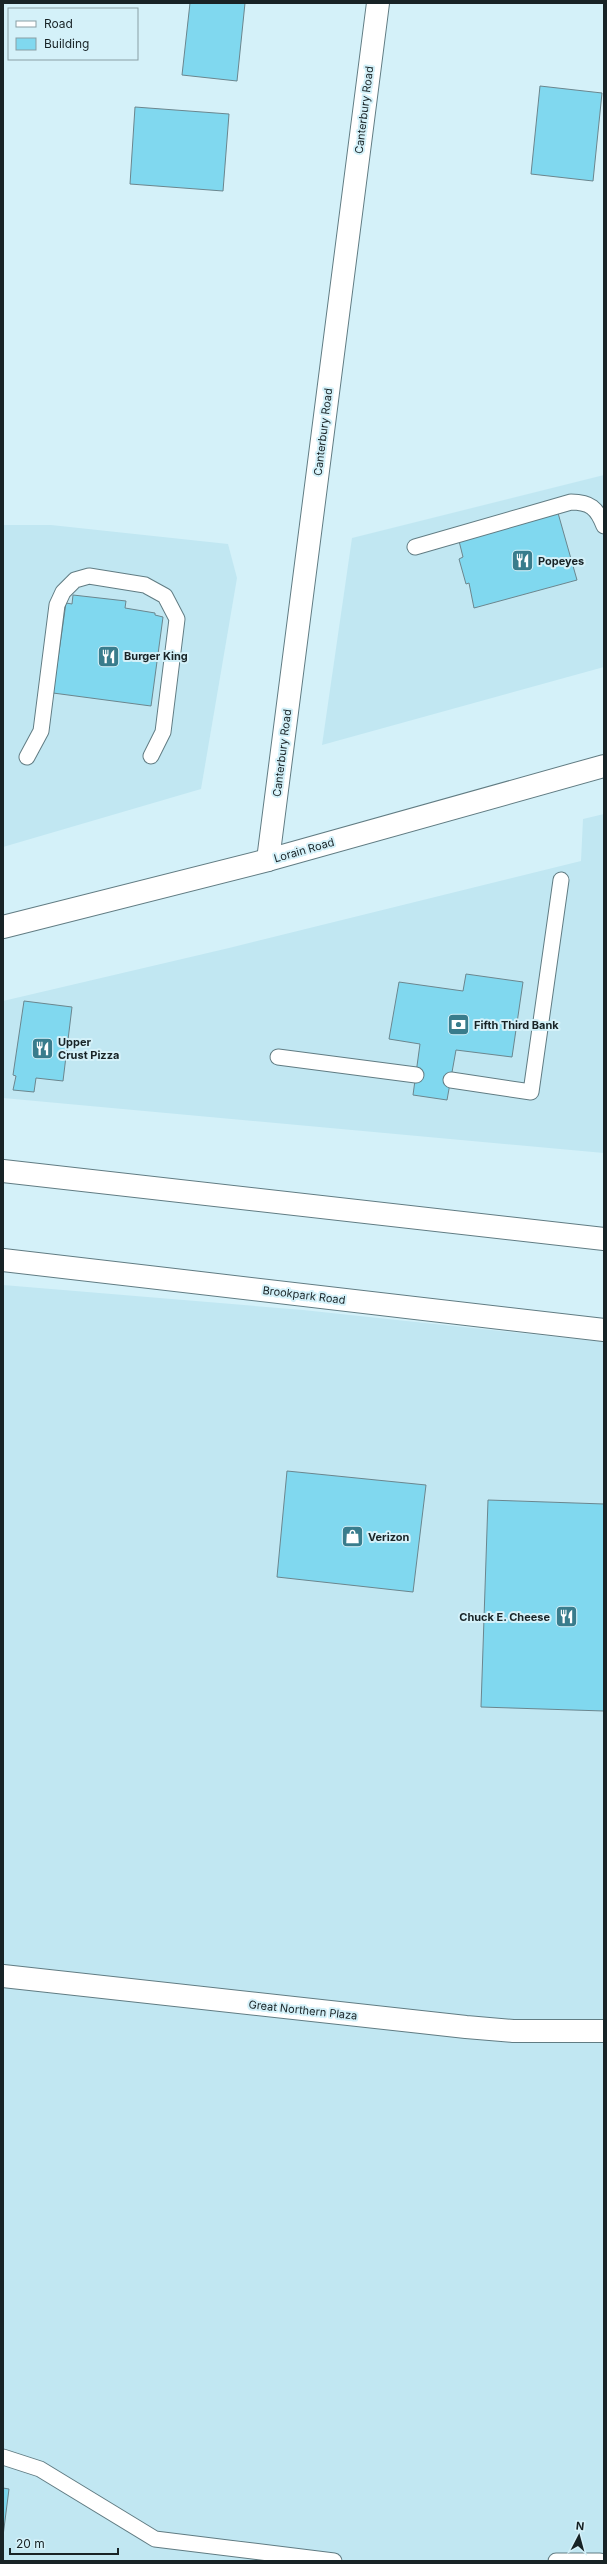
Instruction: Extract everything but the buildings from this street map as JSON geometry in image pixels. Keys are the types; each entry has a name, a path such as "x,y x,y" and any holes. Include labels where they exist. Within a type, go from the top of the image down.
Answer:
{"main road":[{"name":"Canterbury Road","path":"268,860 378,3"},
{"name":"Lorain Road","path":"3,928 268,860 604,766"},
{"path":"3,1171 604,1239"},
{"name":"Brookpark Road","path":"3,1260 604,1330"},
{"name":"Great Northern Plaza","path":"3,1976 466,2027 513,2031 604,2030"}],"lane":[{"path":"415,547 571,502 585,502 596,508 604,526"},
{"path":"27,757 42,730 57,605 63,592 74,580 89,576 144,585 166,596 177,619 163,732 151,756"},
{"path":"451,1080 531,1092 560,880"},
{"path":"278,1057 416,1075"},
{"path":"3,2457 40,2469 155,2539 334,2561"},
{"path":"556,2561 600,2561"}],"shaded area":[{"path":"604,475 604,667 322,745 352,538"},
{"path":"3,525 51,525 228,544 237,578 201,789 3,847"},
{"path":"604,814 604,1153 3,1098 3,1001 229,948 581,861 583,819"},
{"path":"3,1285 303,1310 604,1342 604,2561 3,2561"}],"place":[{"name":"Popeyes","path":"523,561"},
{"name":"Burger King","path":"108,656"},
{"name":"Fifth Third Bank","path":"459,1025"},
{"name":"Upper Crust Pizza","path":"43,1048"},
{"name":"Verizon","path":"352,1537"},
{"name":"Chuck E. Cheese","path":"566,1617"}]}
